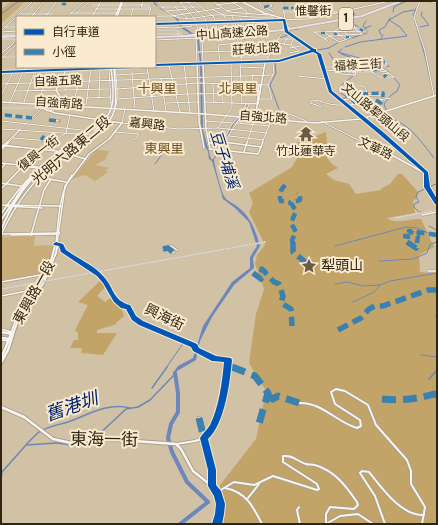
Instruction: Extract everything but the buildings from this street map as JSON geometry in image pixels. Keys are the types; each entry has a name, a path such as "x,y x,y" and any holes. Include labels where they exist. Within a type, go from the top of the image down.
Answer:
{"highway":[{"name":"中山高速公路","path":"156,37 202,37 287,29 352,18 391,6 400,1"},
{"path":"156,37 196,36"},
{"path":"1,37 16,37"}],"main road":[{"path":"116,16 122,1"},
{"path":"242,1 268,15 285,20 287,29 314,50"},
{"path":"287,29 314,50"},
{"name":"文山路犂頭山段","path":"314,50 319,54 327,79"},
{"name":"文山路犂頭山段","path":"323,67 329,90 364,118 429,175"},
{"path":"113,68 115,108"},
{"path":"322,122 364,118 437,96"},
{"name":"自強南路","path":"1,101 115,108"},
{"name":"自強南路","path":"73,105 115,108"},
{"path":"115,108 199,113"},
{"path":"115,108 154,110"},
{"name":"光明六路東二段","path":"1,220 32,176 61,153 90,135 108,121 115,108"},
{"name":"自強北路","path":"199,113 322,122"},
{"name":"自強北路","path":"271,118 322,122"},
{"name":"光明六路東二段","path":"1,230 11,206 26,186 61,153"},
{"path":"429,175 429,192 437,202"},
{"path":"1,332 13,333"},
{"name":"東興路一段","path":"1,363 13,333"},
{"path":"1,339 11,340"},
{"name":"東興路一段","path":"1,358 11,340"}],"street":[{"path":"1,30 32,1 164,1"},
{"path":"18,16 32,1"},
{"path":"34,14 45,1"},
{"path":"46,14 57,1"},
{"path":"68,16 83,1"},
{"path":"77,13 90,1"},
{"path":"92,16 100,1"},
{"path":"141,8 143,1"},
{"path":"158,1 161,7 180,19 197,19 224,15"},
{"path":"180,2 193,1 214,17 217,22 218,33"},
{"path":"212,1 226,11 246,15 268,15 274,12 260,5 259,1"},
{"path":"230,1 247,11 246,15"},
{"path":"216,5 247,1"},
{"path":"267,8 272,6 269,1"},
{"path":"279,1 283,8 285,20"},
{"path":"182,23 311,19 389,1"},
{"path":"420,1 416,8 414,17 425,52 434,96"},
{"path":"428,1 437,3"},
{"path":"180,2 197,19 198,22 196,36 199,64 198,128 204,148 258,154 270,126 271,118 275,115 290,114 306,121"},
{"path":"187,2 205,18 209,34"},
{"path":"92,5 150,5"},
{"path":"161,7 200,6"},
{"path":"264,7 269,6"},
{"path":"175,7 188,19"},
{"path":"295,7 296,12"},
{"path":"299,7 300,11"},
{"path":"133,9 131,16 175,16 221,8"},
{"path":"226,11 242,8"},
{"path":"283,8 303,8"},
{"path":"95,9 151,9 149,16"},
{"path":"167,11 187,9"},
{"path":"212,10 224,15 240,18 272,17 274,20"},
{"name":"惟馨街","path":"284,12 342,12"},
{"path":"70,13 118,13"},
{"path":"21,14 53,14"},
{"path":"224,15 230,32"},
{"path":"232,16 238,32"},
{"path":"5,26 16,18"},
{"path":"240,18 246,31"},
{"path":"156,37 178,39 218,33 256,31 252,18"},
{"path":"277,20 280,19 279,18"},
{"path":"253,21 285,20"},
{"path":"156,24 198,22"},
{"path":"156,27 184,27 192,26 192,23"},
{"path":"346,34 344,23 351,23"},
{"path":"351,23 353,27"},
{"path":"351,23 355,30"},
{"path":"5,26 16,27"},
{"path":"345,28 362,30"},
{"path":"335,31 350,28"},
{"path":"244,152 256,117 265,62 278,39 287,29"},
{"path":"1,30 16,31"},
{"path":"156,30 178,30 178,34"},
{"path":"328,41 314,32 362,30"},
{"path":"324,39 330,36 362,34 362,30"},
{"path":"322,31 339,42 350,37"},
{"path":"335,31 338,35 345,39"},
{"path":"156,37 178,34 191,34 196,36"},
{"path":"210,148 206,128 202,37 266,34"},
{"path":"346,34 350,37"},
{"path":"237,36 241,62 242,104"},
{"path":"1,37 16,37"},
{"path":"1,37 16,37"},
{"path":"1,52 12,44 16,38"},
{"path":"278,39 298,39"},
{"path":"284,44 286,39"},
{"path":"291,45 293,40"},
{"path":"220,63 218,44 238,43"},
{"path":"276,43 291,45 300,51 289,53"},
{"path":"1,58 16,45"},
{"path":"289,48 307,45"},
{"name":"莊敬北路","path":"265,62 288,59 314,50"},
{"name":"莊敬北路","path":"203,64 273,62 288,60 314,50"},
{"path":"197,52 240,51"},
{"path":"1,58 16,57"},
{"path":"240,57 268,57"},
{"name":"福祿三街","path":"323,67 340,70 387,66 383,60 368,62"},
{"path":"260,99 272,99 268,85 273,75 273,62"},
{"path":"338,62 342,74 356,75 352,64"},
{"path":"338,62 361,65 367,73 383,69"},
{"path":"325,70 346,69 345,64 338,62"},
{"path":"352,64 368,62 383,69 394,77 379,77 365,65"},
{"path":"380,62 385,62"},
{"path":"218,128 232,110 231,63"},
{"name":"莊敬北路","path":"203,64 231,63"},
{"path":"156,66 203,64"},
{"path":"372,64 375,67"},
{"path":"169,65 180,112"},
{"path":"184,65 184,77 190,112"},
{"path":"241,67 264,68"},
{"path":"11,101 24,68"},
{"path":"24,102 32,83 36,68"},
{"path":"65,69 73,70 98,68"},
{"path":"1,72 106,68"},
{"path":"113,68 116,75"},
{"path":"113,68 113,80 117,89 118,99 115,108"},
{"path":"147,68 154,110"},
{"path":"3,145 42,108 60,98 56,91 65,69"},
{"path":"73,105 82,69"},
{"path":"86,105 91,69"},
{"path":"99,98 100,69"},
{"path":"354,72 363,69"},
{"path":"38,103 45,83 47,70"},
{"path":"65,91 73,70"},
{"path":"1,72 23,71"},
{"path":"373,72 386,71"},
{"path":"1,77 4,72"},
{"path":"1,96 13,72"},
{"path":"382,74 389,73"},
{"path":"132,74 135,108"},
{"path":"116,75 148,74"},
{"name":"自強五路","path":"1,84 79,82 241,74 273,75"},
{"path":"250,93 253,74"},
{"path":"115,108 110,97 110,89 116,75"},
{"path":"298,76 327,79"},
{"path":"160,78 165,96 166,111"},
{"path":"117,89 198,83 241,83 268,85"},
{"path":"213,83 214,102"},
{"path":"222,83 223,103"},
{"path":"353,94 361,95 368,92 364,86 340,86 340,92 349,92 361,95 383,95"},
{"path":"347,86 349,92 358,103 374,114 352,100"},
{"path":"347,86 358,103"},
{"path":"15,91 77,91 110,89"},
{"path":"118,99 187,94 259,93"},
{"path":"258,103 260,99 259,93"},
{"path":"353,94 361,95 382,112"},
{"path":"87,98 110,97"},
{"path":"322,107 310,103 312,100 318,100 334,105 353,104 390,98"},
{"path":"341,99 349,100 353,104"},
{"path":"376,100 383,103 380,99"},
{"path":"165,103 198,102"},
{"path":"205,102 232,104 258,103"},
{"path":"365,102 372,107"},
{"path":"372,104 377,103"},
{"path":"241,116 246,104"},
{"path":"219,150 234,123 249,104"},
{"path":"374,106 379,104"},
{"path":"377,108 382,107"},
{"name":"嘉興路","path":"1,108 42,108 70,115 122,123 179,129 206,128"},
{"name":"光明六路東二段","path":"1,235 11,206 21,186 38,168 90,135 108,121 115,108"},
{"path":"46,110 60,109"},
{"name":"東興路一段","path":"13,333 21,312 45,280 57,244 63,188 66,182 89,154 115,132 122,123 125,109"},
{"path":"5,115 32,118"},
{"name":"復興一街","path":"1,189 40,149 66,133 70,115"},
{"path":"142,117 147,118 140,119 142,117"},
{"path":"49,120 60,121"},
{"path":"1,121 91,131"},
{"name":"光明六路東二段","path":"90,135 91,131 108,121"},
{"path":"206,121 270,126"},
{"name":"文華路","path":"322,122 331,125 336,131 386,152 429,175"},
{"path":"206,128 267,133"},
{"path":"1,129 90,135"},
{"path":"1,149 3,145 20,130"},
{"path":"115,132 139,134 135,140"},
{"path":"41,140 44,136"},
{"path":"207,136 228,136 264,140"},
{"path":"12,138 51,142"},
{"path":"209,143 224,142 261,147"},
{"path":"3,145 40,149 85,159"},
{"name":"東興路一段","path":"61,207 66,186 85,159"},
{"path":"1,164 22,166"},
{"path":"1,164 38,168"},
{"path":"1,168 4,164"},
{"name":"光明六路東二段","path":"1,214 11,206 43,170"},
{"path":"38,177 66,182"},
{"path":"31,234 44,190 51,179"},
{"path":"1,183 21,186"},
{"path":"1,205 61,207"},
{"path":"422,215 437,212"},
{"path":"1,235 58,234"},
{"name":"東興路一段","path":"13,333 19,312 37,289 46,274 57,244"},
{"name":"興海街","path":"57,244 61,245 63,251 102,278 118,304 123,307 128,307 138,321 195,346 195,349 202,351 213,358 228,361 226,381 215,420 208,436 204,438"},
{"path":"163,249 171,246 177,250"},
{"path":"168,248 174,253"},
{"path":"428,271 437,271"},
{"path":"1,282 46,274"},
{"path":"1,296 37,289"},
{"path":"1,329 13,333"},
{"path":"299,402 314,402 342,423 357,428 361,426 360,420 335,404 331,392 336,389 341,389 368,405 376,424 407,460 411,484 425,507 422,524"},
{"name":"東海一街","path":"1,407 24,417 54,439 76,444 93,438 176,444"},
{"path":"199,418 212,470 212,486"},
{"path":"176,444 204,438"},
{"path":"176,444 181,449 200,479 218,491 221,508 217,524"},
{"path":"248,498 259,484 266,478 273,476 314,490 319,489 315,482 283,462 282,458 286,455 291,455 306,464 315,465 329,471 342,482 358,505 354,508 330,507 326,514 326,524 340,516 351,514 358,514 373,524"},
{"path":"385,524 375,496 360,473 362,470 369,472 390,497 398,504 417,515 424,515"},
{"path":"218,491 234,482 254,486 259,484"},
{"path":"224,488 248,498 262,524"},
{"path":"299,507 297,510 300,524"}],"shaded area":[{"path":"13,1 26,1 1,24 1,15 3,14 1,14 1,9"},
{"path":"326,132 327,143 324,147 328,160 338,168 326,174 334,180 349,184 356,194 381,190 390,184 398,174 402,174 418,192 417,198 413,201 415,213 387,218 394,221 421,219 434,247 419,255 420,272 437,274 437,524 217,524 220,485 256,439 266,391 249,363 256,314 264,289 255,264 257,255 265,245 249,212 253,203 249,193 292,167 303,148 293,144"},
{"path":"96,150 109,151 105,160 95,165 110,168 105,170 108,172 95,181 85,175 72,179"},
{"path":"35,236 34,246 56,245 45,274 1,282 2,237"},
{"path":"101,280 106,286 97,296 105,302 112,297 122,310 124,316 114,325 97,330 97,333 117,333 103,355 81,353 82,348 70,348 74,340 78,340 78,333 75,330 88,305 78,302"}],"water":[{"name":"豆子埔溪","path":"167,13 178,19 181,25 199,38 202,69 203,130 211,159 214,160 218,179 224,196 227,200 237,206 250,220 260,246 253,258 254,268 234,285 212,317 200,341 196,360 177,371 174,377 173,373 178,366 193,358 203,326 232,282 250,268 250,257 257,246 249,222 235,208 223,199 212,161 209,159 208,151 205,147 201,130 200,63 197,38 181,28 176,19"}],"waterway":[{"path":"1,14 19,1"},
{"path":"393,12 394,7 402,3"},
{"path":"303,7 306,11"},
{"path":"414,13 416,8"},
{"path":"345,47 360,42 407,36 400,27 389,20 403,12 414,10"},
{"path":"420,27 429,25 421,15 422,12"},
{"path":"338,14 346,17"},
{"path":"413,14 430,79"},
{"path":"381,35 379,30 385,27 390,18"},
{"path":"347,20 360,28"},
{"path":"366,21 363,26 367,31"},
{"path":"365,28 371,26"},
{"path":"291,32 289,30 298,29"},
{"path":"346,40 367,33"},
{"path":"280,38 290,34"},
{"path":"381,39 383,35"},
{"path":"11,47 16,41"},
{"path":"317,50 329,48 339,42"},
{"path":"276,43 276,54"},
{"path":"248,47 241,48 248,55"},
{"path":"342,49 338,52 366,60"},
{"path":"329,53 333,59"},
{"path":"341,54 361,61 356,62"},
{"path":"275,63 276,73 270,85 279,109"},
{"path":"389,66 381,67 390,73"},
{"path":"342,99 347,97 339,92 340,86 353,76"},
{"path":"389,97 397,91 400,85 394,78"},
{"path":"347,86 350,91"},
{"path":"350,93 355,99"},
{"path":"386,110 384,104 388,99"},
{"path":"243,114 248,105"},
{"path":"386,112 394,118"},
{"path":"377,115 393,119 407,127 417,136 434,158"},
{"path":"227,137 233,124 239,118"},
{"path":"213,160 220,150"},
{"path":"155,164 162,154 169,152"},
{"path":"430,186 437,184"},
{"path":"427,188 418,192 416,197 419,202 414,204 414,207 419,212 430,213"},
{"path":"433,213 437,214"},
{"path":"429,226 437,230"},
{"path":"335,246 406,227 417,228 437,237"},
{"path":"379,261 413,259 427,253 430,244 437,242"},
{"path":"380,285 390,281 437,273"},
{"path":"335,284 347,282 363,286 380,285"},
{"path":"353,302 374,292 380,285"},
{"path":"166,368 184,342"},
{"path":"421,355 437,357"},
{"path":"152,388 167,367"},
{"path":"429,379 437,370"},
{"path":"175,373 178,393 178,412 171,424 168,438 172,452 187,482 208,502 180,524"},
{"name":"舊港圳","path":"96,437 126,409 138,407 150,400 173,376"},
{"name":"舊港圳","path":"26,445 39,432 50,427 106,408 130,408"},
{"name":"舊港圳","path":"26,445 57,443 79,446 93,439"},
{"name":"舊港圳","path":"1,479 2,472 26,445"}],"railway":[{"path":"395,218 437,210"},
{"path":"1,289 265,242"}],"marked path":[{"path":"264,7 269,6"},
{"path":"283,8 303,8"},
{"path":"343,28 350,27"},
{"path":"380,62 385,62"},
{"path":"338,63 345,63"},
{"path":"353,64 361,64"},
{"path":"373,70 383,69"},
{"path":"340,71 347,71"},
{"path":"361,94 383,93 383,97"},
{"path":"352,100 356,103"},
{"path":"376,100 382,104"},
{"path":"365,102 372,107"},
{"path":"5,115 32,118"},
{"path":"143,117 140,119 146,119"},
{"path":"49,120 60,121"},
{"path":"41,140 44,136"},
{"path":"285,185 280,191 280,199 281,201 291,203"},
{"path":"297,193 300,195 300,200 291,203 296,211 291,223 296,232 292,240 294,246 293,252 310,266"},
{"path":"403,236 408,236 407,243 416,248 418,236 409,231 437,235"},
{"path":"163,249 168,248 174,253"},
{"path":"253,273 261,279 262,269 274,282 279,284 283,296 281,303 291,309 292,326"},
{"path":"338,330 361,318 369,309 375,306 383,306 428,290 437,290"},
{"path":"227,365 255,376 268,393 258,427"},
{"path":"382,399 398,401 406,398 413,400 434,394 437,395"},
{"path":"267,396 273,399 278,396 299,403"},
{"path":"199,418 204,438"}],"cycle path":[{"path":"156,24 284,20 286,31 319,54 330,91 426,173 427,187 437,203"},
{"path":"156,65 279,61 315,50"},
{"path":"1,72 110,68"},
{"path":"56,244 61,245 63,251 99,275 119,304 128,307 134,318 141,323 195,346 195,349 215,359 228,360 224,390 218,414 214,425 204,438 212,470 212,486 216,490 220,499 221,508 217,524"}],"place":[{"name":"竹北蓮華寺","path":"306,134"},
{"name":"犁頭山","path":"309,266"}],"district":[{"name":"十興里","path":"157,90"},
{"name":"北興里","path":"238,90"},
{"name":"東興里","path":"164,150"}]}
